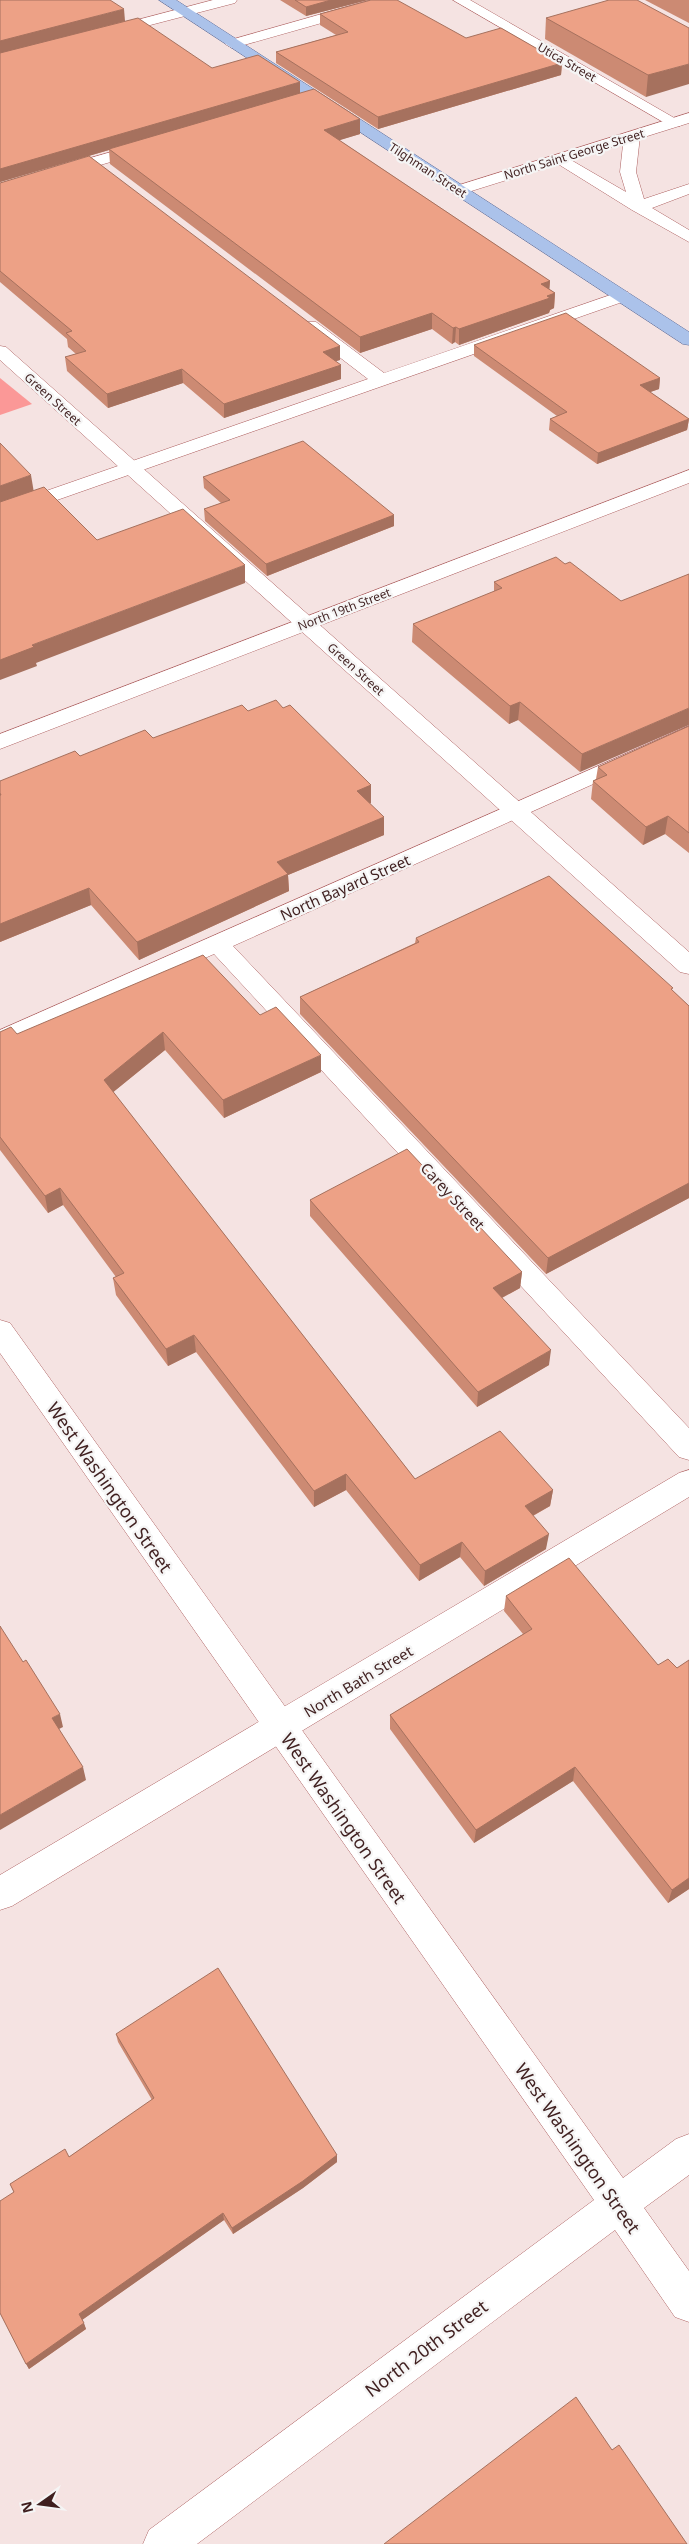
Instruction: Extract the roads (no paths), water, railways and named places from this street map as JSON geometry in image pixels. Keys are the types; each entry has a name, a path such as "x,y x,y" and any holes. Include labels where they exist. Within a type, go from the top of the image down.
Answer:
{"main road":[{"name":"Tilghman Street","path":"166,0 689,340"}],"street":[{"path":"92,37 230,0"},
{"path":"232,44 386,0"},
{"name":"Utica Street","path":"460,0 682,120"},
{"path":"298,103 316,97"},
{"name":"North Saint George Street","path":"459,190 682,120"},
{"path":"632,136 628,172 638,206"},
{"path":"0,189 159,143"},
{"path":"558,159 689,237"},
{"path":"94,162 110,174"},
{"path":"638,206 689,189"},
{"path":"0,514 622,296"},
{"path":"297,316 382,380"},
{"name":"Green Street","path":"0,352 689,966"},
{"name":"North 19th Street","path":"0,742 689,476"},
{"name":"North Bayard Street","path":"0,1040 689,733"},
{"name":"Carey Street","path":"217,943 689,1448"},
{"name":"West Washington Street","path":"0,1331 689,2303"},
{"name":"North Bath Street","path":"0,1894 689,1482"},
{"name":"North 20th Street","path":"163,2544 689,2152"}]}
